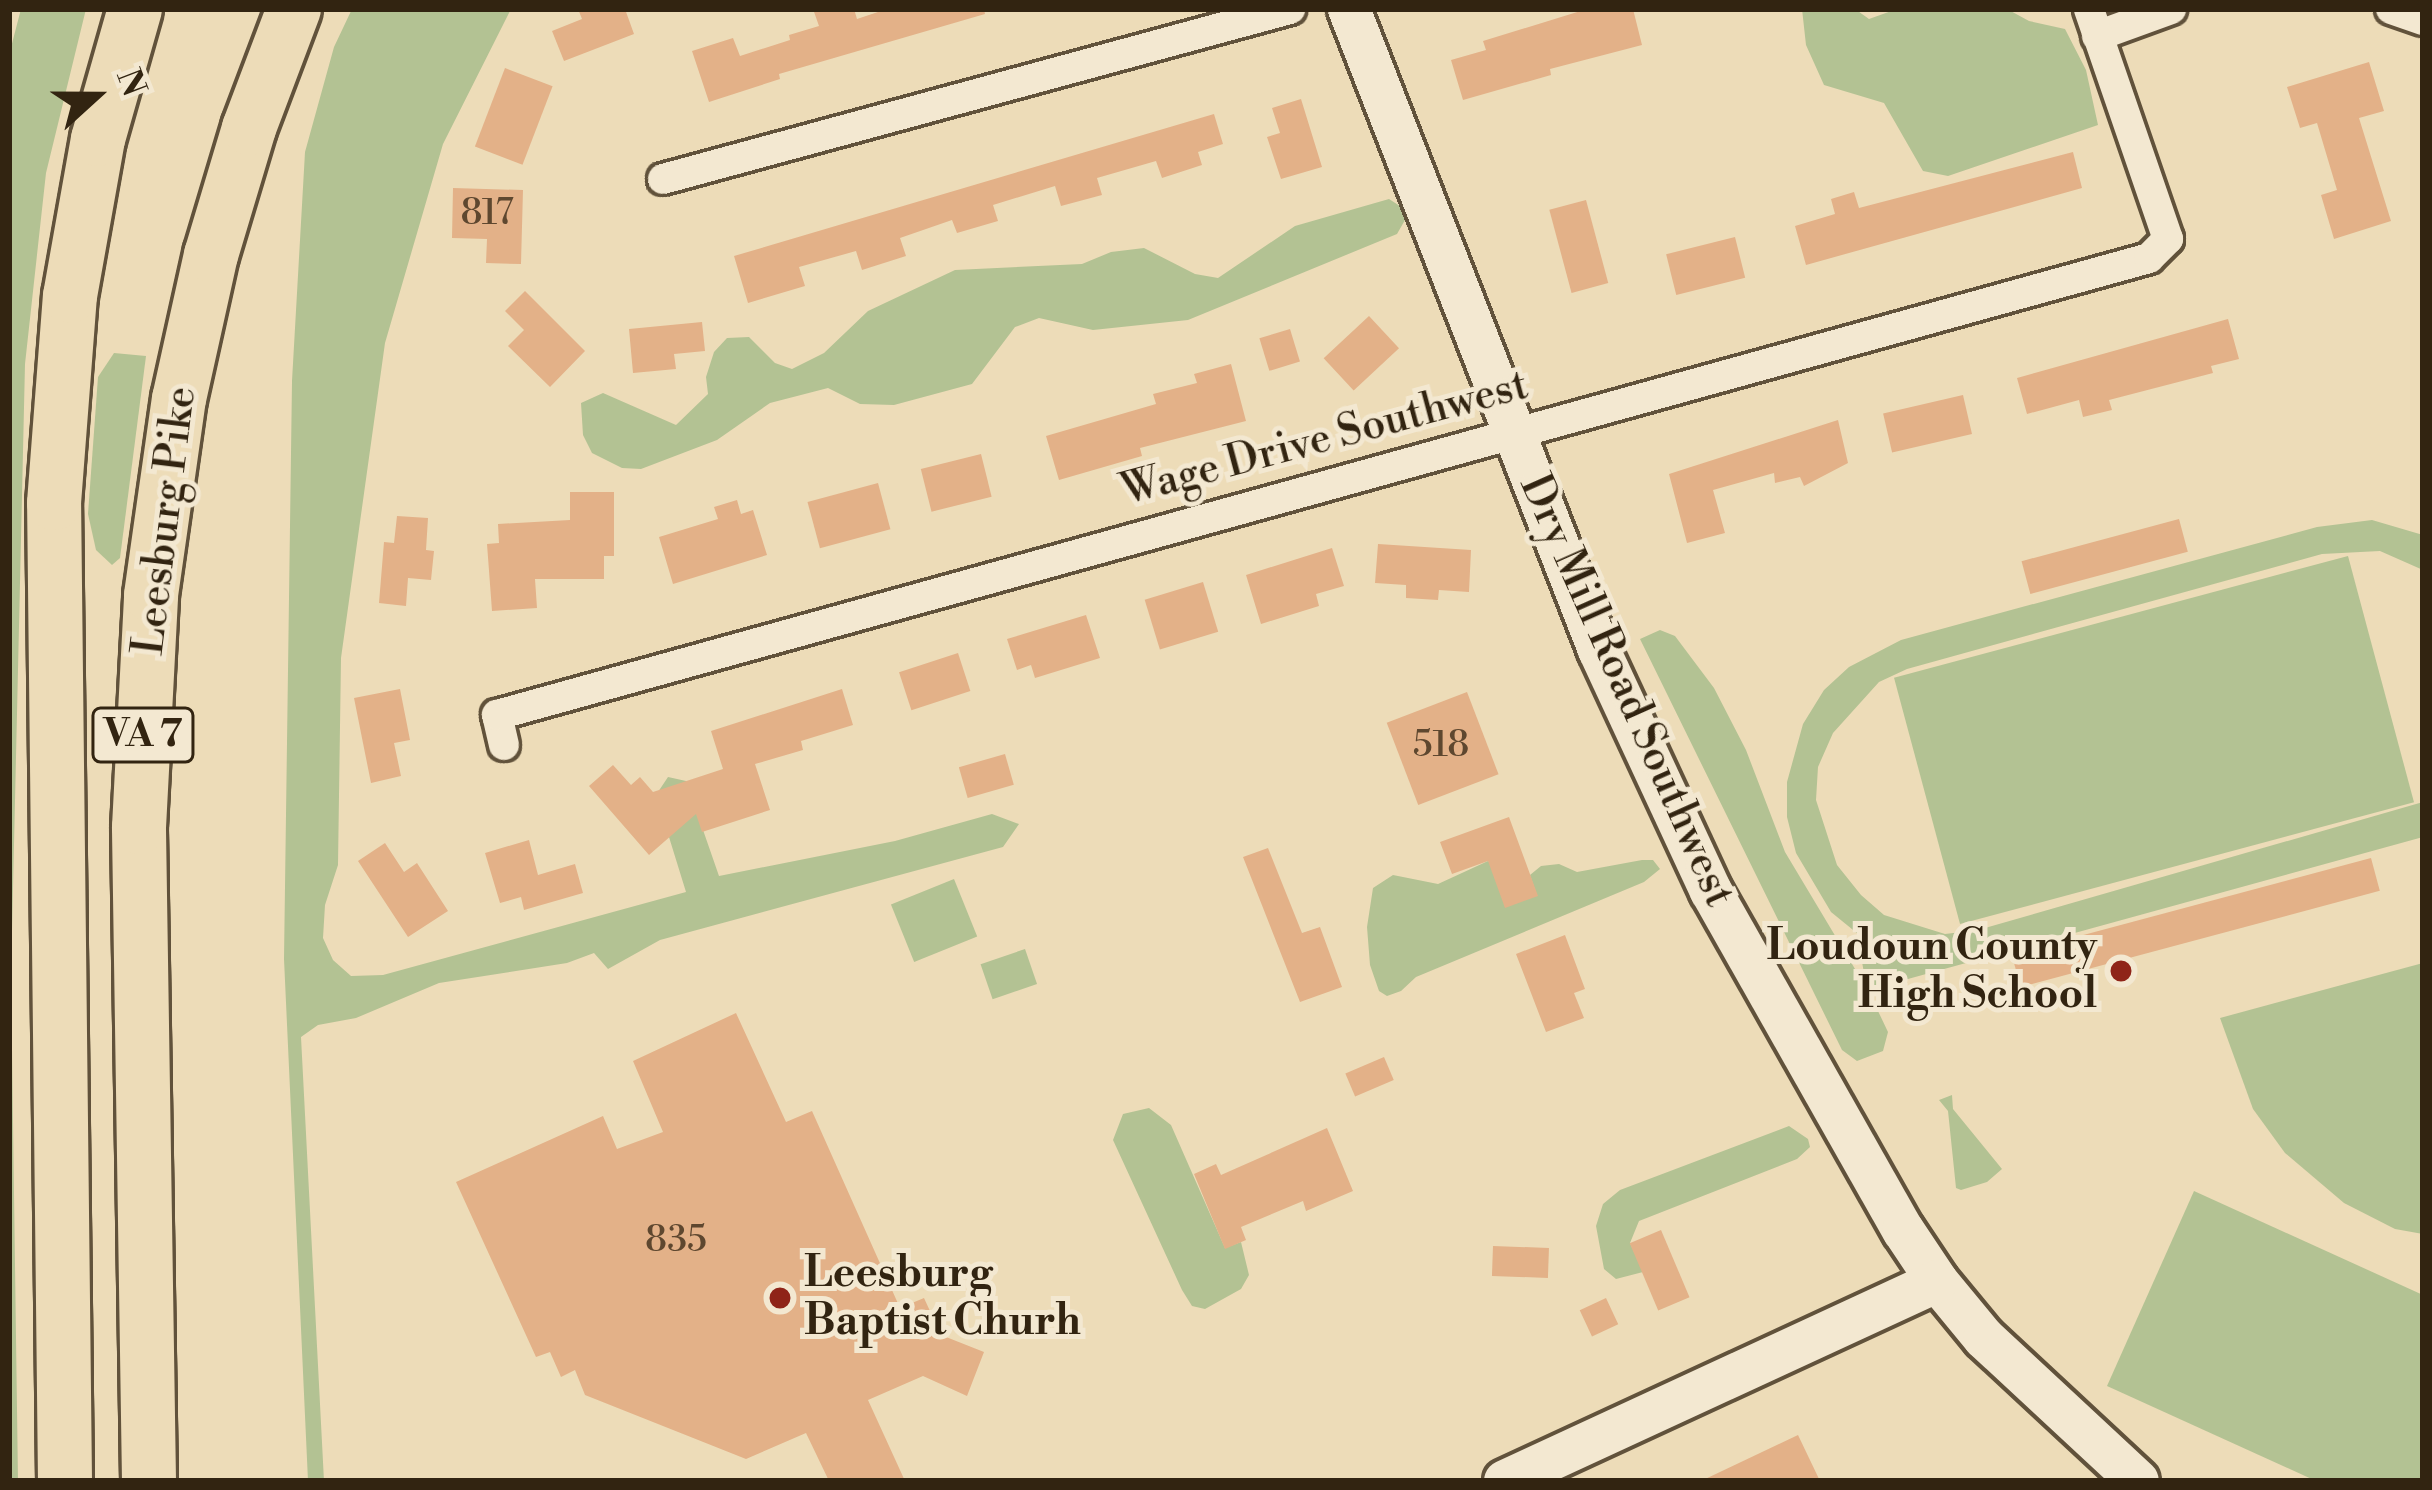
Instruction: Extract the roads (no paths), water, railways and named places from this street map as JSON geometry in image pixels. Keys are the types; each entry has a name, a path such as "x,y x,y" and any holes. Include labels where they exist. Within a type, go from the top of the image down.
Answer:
{"highway":[{"name":"VA 7","path":"64,1481 54,503 70,296 98,140 135,9"},
{"name":"Leesburg Pike","path":"148,1481 139,827 151,596 178,399 211,255 249,128 294,9"}],"street":[{"path":"663,179 1290,9"},
{"name":"Dry Mill Road Southwest","path":"1349,9 1600,650 1701,872 1903,1230 1937,1281 1984,1338 2138,1481"},
{"path":"2093,22 2171,9"},
{"path":"2391,9 2423,20"},
{"name":"Wage Drive Southwest","path":"504,746 496,715 2149,258 2168,239 2093,22"},
{"path":"1505,1481 1937,1281"}],"place":[{"name":"Loudoun County High School","path":"2121,971"},
{"name":"Leesburg Baptist Churh","path":"780,1298"}]}
